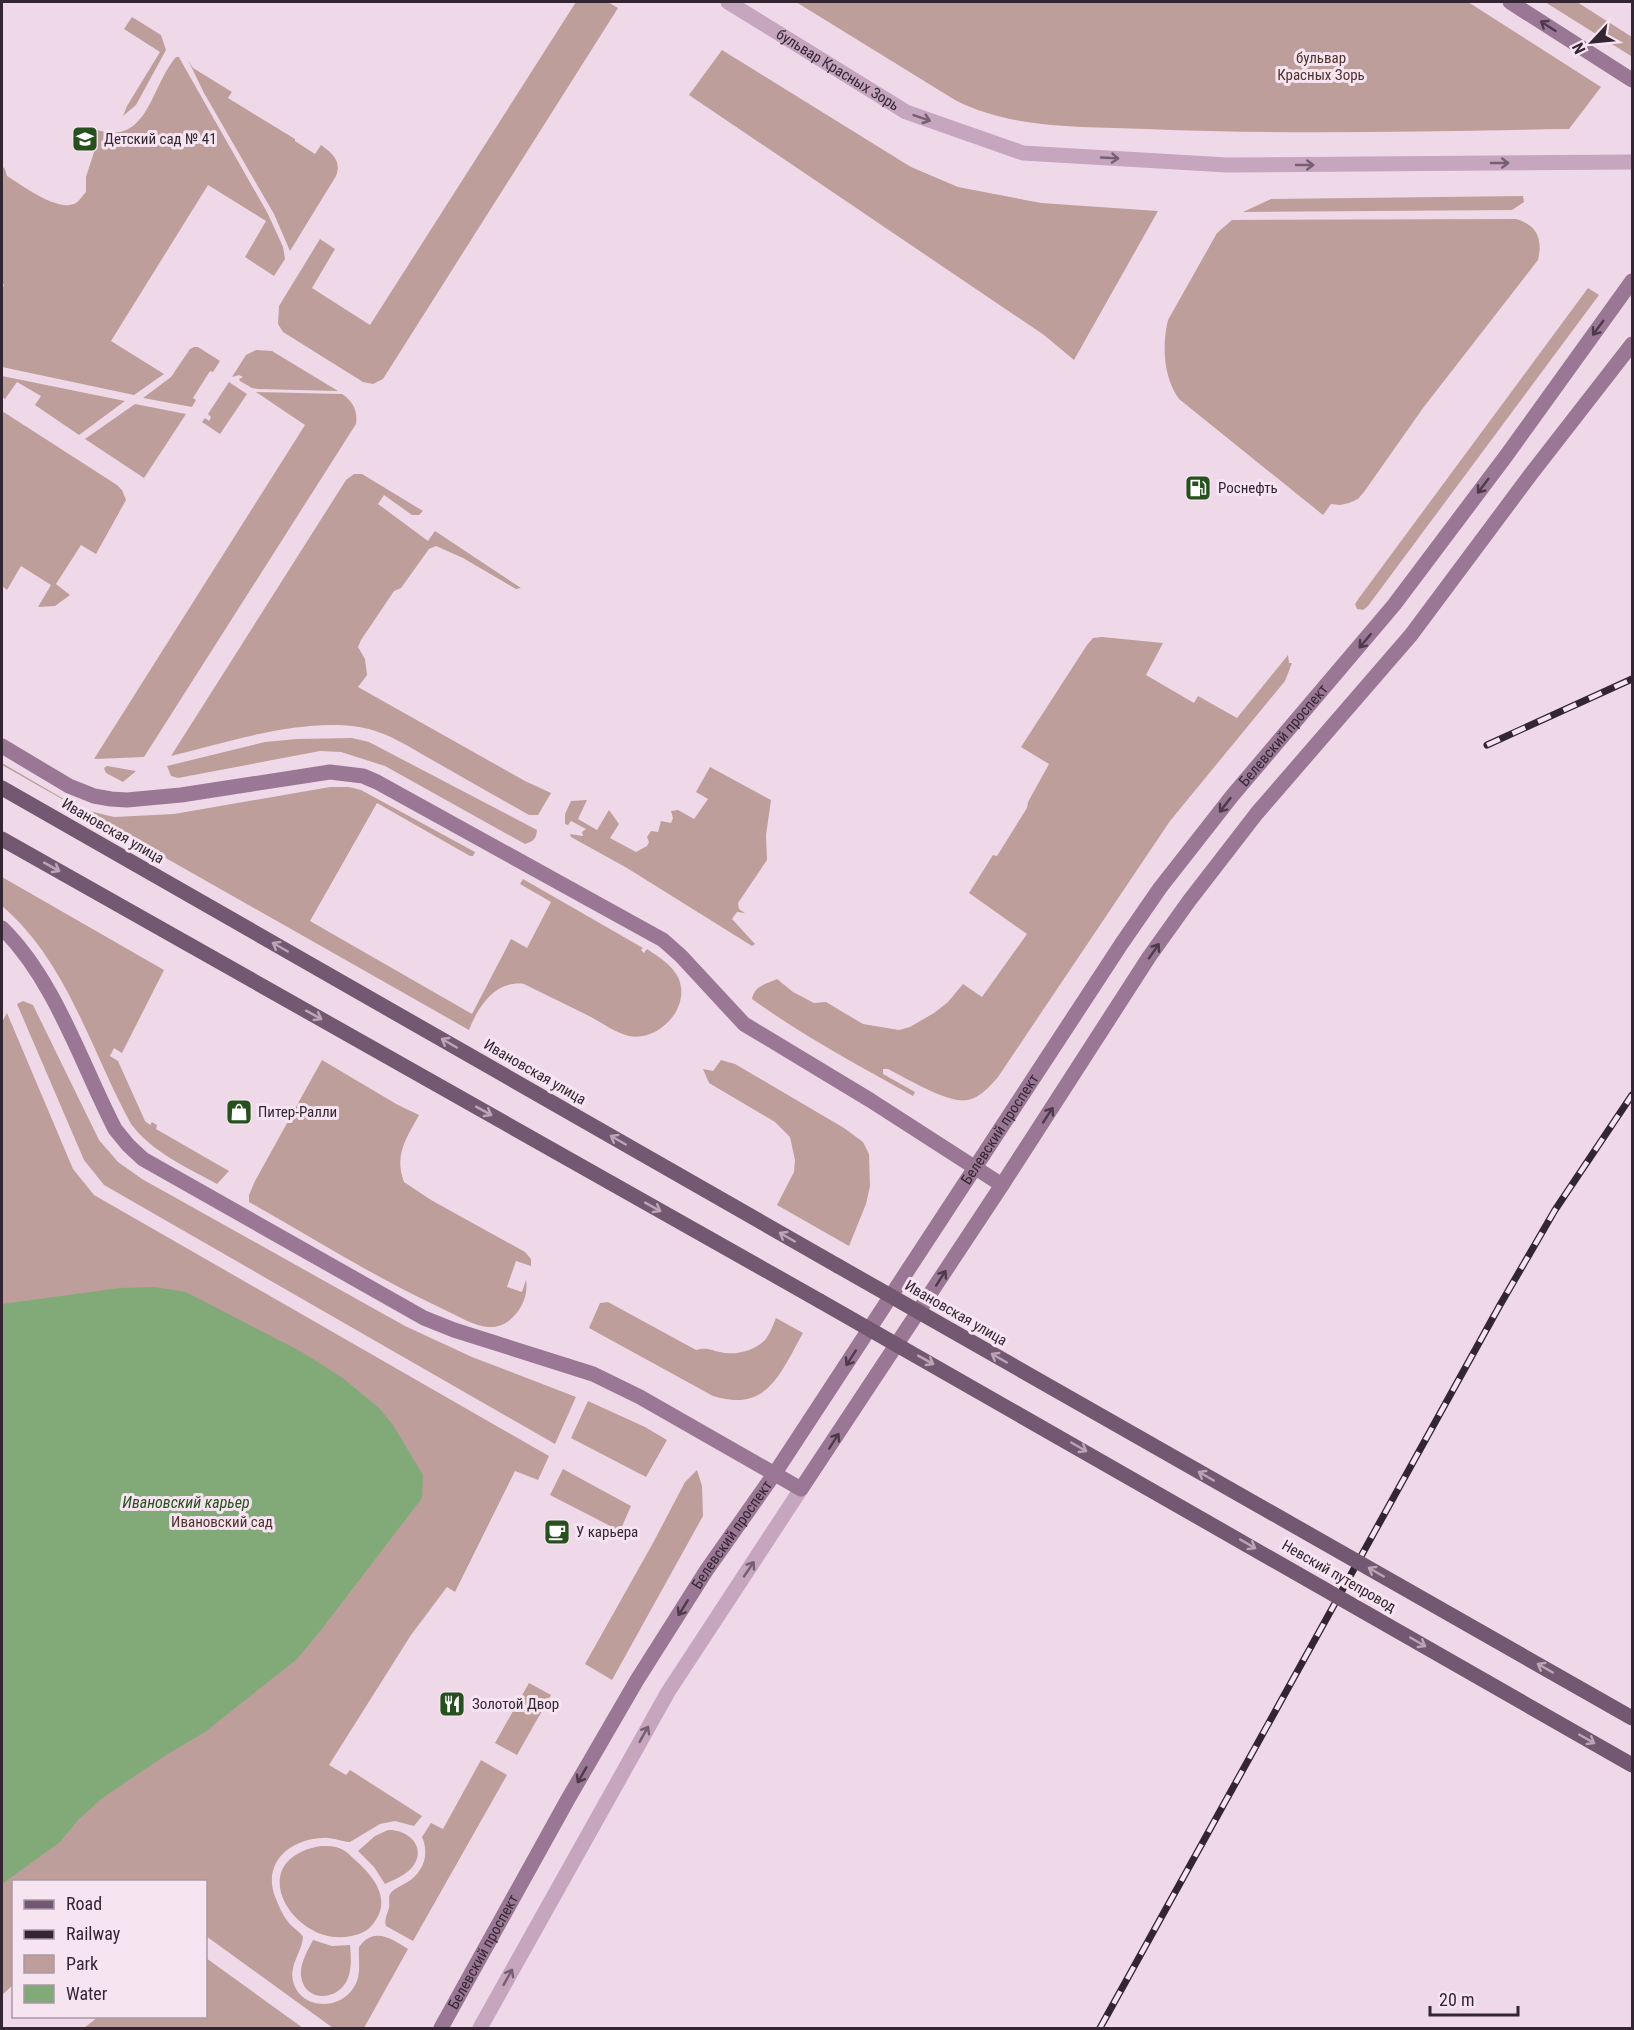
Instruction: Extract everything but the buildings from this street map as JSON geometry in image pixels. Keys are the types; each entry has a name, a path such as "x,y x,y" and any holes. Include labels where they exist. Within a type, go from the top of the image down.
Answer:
{"main road":[{"name":"Ивановская улица","path":"2,788 1050,1387"},
{"name":"Невский путепровод","path":"2,839 1029,1418 1632,1765"},
{"name":"Невский путепровод","path":"1050,1387 1632,1718"}],"street":[{"name":"бульвар Красных Зорь","path":"728,2 906,112 1023,153 1227,165 1632,162"},
{"path":"1510,2 1632,80"},
{"name":"Белевский проспект","path":"441,2028 637,1680 706,1571 775,1473 1122,943 1160,888 1232,796 1394,605 1506,456 1632,281"},
{"name":"Белевский проспект","path":"480,2028 668,1692 1002,1185 1149,957 1257,813 1411,635 1531,474 1632,344"},
{"name":"Ивановская улица","path":"2,746 69,786 94,796 111,799 127,800 181,795 330,772 363,776 377,782 663,940 681,956 744,1024 870,1100 1002,1185"},
{"path":"2,928 35,968 115,1129 143,1158 424,1318 454,1330 593,1374 640,1397 801,1489"}],"green space":[{"path":"576,2 608,2 618,8 383,379 373,384 363,382 283,332 278,324 279,306 320,239 335,249 312,288 370,325"},
{"name":"бульвар Красных Зорь","path":"796,2 1468,2 1601,87 1569,129 1252,132 1049,125 1000,117 955,100"},
{"path":"1545,2 1577,2 1632,37 1631,56"},
{"path":"132,17 161,35 166,50 136,105 123,116 160,52 124,29"},
{"path":"722,50 911,167 958,187 1041,203 1158,211 1074,360 1044,335 689,95"},
{"path":"176,57 179,57 268,214 283,247 285,259 274,276 245,257 266,221 208,185 111,341 164,374 134,395 2,367 2,289 4,285 2,283 2,166 7,176 40,197 60,204 76,203 86,192 86,177 95,149 86,133 91,128 110,133 125,131 136,124 145,113"},
{"path":"188,60 193,68 232,92 228,98 315,154 321,145 335,158 338,166 336,176 290,251 274,214 204,93"},
{"path":"1523,196 1524,202 1512,210 1243,212 1271,199"},
{"path":"1516,219 1529,225 1537,234 1540,246 1538,260 1423,408 1358,499 1340,505 1331,504 1323,515 1179,399 1174,390 1165,361 1168,320 1217,233 1232,220"},
{"path":"1588,288 1599,295 1368,606 1363,610 1357,609 1355,604 1359,598"},
{"path":"198,347 220,361 213,372 210,371 193,398 196,400 192,407 143,398 171,377 190,349"},
{"path":"256,350 272,351 338,391 258,389 240,381 239,379 243,377 239,375 232,377 246,355"},
{"path":"2,376 125,401 79,435 35,405 41,396 17,382 5,399 2,397"},
{"path":"229,382 247,394 220,434 202,422 205,418 209,421 211,417 208,414"},
{"path":"256,392 342,394 354,407 356,424 144,757 94,759 305,425"},
{"path":"135,404 186,414 144,478 85,439"},
{"path":"2,411 117,485 126,500 96,554 81,545 56,584 70,595 55,606 38,607 51,585 21,566 7,590 2,586"},
{"path":"354,474 362,474 423,511 419,515 412,515 384,495 378,504 428,541 435,531 521,588 516,589 463,558 436,546 429,549 401,588 394,591 361,640 358,647 365,659 367,675 358,687 525,781 551,793 538,815 529,815 398,741 379,732 359,727 337,725 289,729 240,738 171,756 346,480"},
{"path":"1093,638 1163,643 1146,675 1194,703 1198,696 1237,718 1288,655 1289,663 1292,663 1285,681 1170,821 998,1077 973,1099 960,1100 939,1094 888,1069 883,1069 883,1074 915,1092 913,1096 811,1038 752,999 758,988 777,979 793,992 814,1003 826,1002 863,1024 899,1030 910,1027 934,1013 948,1002 963,984 982,997 1027,934 969,893 993,855 997,856 1027,808 1049,764 1021,747 1087,645"},
{"path":"352,738 369,742 537,830 535,838 525,844 385,766 341,752 320,751 178,778 171,776 167,766 265,742"},
{"path":"2,763 81,809 114,817 174,814 330,787 349,787 361,790 475,852 473,856 470,856 377,803 310,921 472,1014 511,939 527,948 551,902 520,884 523,879 643,948 641,950 644,953 647,949 672,968 681,988 677,1010 670,1020 651,1034 629,1036 524,984 514,984 505,986 489,996 477,1012 469,1030 2,765"},
{"path":"107,766 136,771 123,782 106,773 104,768"},
{"path":"710,767 771,800 766,835 767,860 738,903 739,909 745,913 737,912 732,919 755,944 752,946 627,868 571,837 570,834 583,836 582,832 586,829 571,821 568,825 565,824 565,814 571,801 587,800 578,819 597,830 609,810 619,824 610,838 636,852 647,846 649,842 647,837 651,831 658,832 661,821 671,823 673,818 671,811 678,810 694,819 708,799 696,792"},
{"path":"2,877 164,970 122,1053 114,1048 110,1056 118,1061 145,1121 150,1125 152,1122 157,1125 156,1129 229,1171 217,1184 159,1151 131,1124 61,980 25,928 2,906"},
{"path":"23,1001 33,1005 99,1140 118,1162 142,1179 405,1326 472,1357 576,1397 555,1444 104,1185 84,1160 17,1004"},
{"name":"Ивановский сад","path":"7,1013 73,1169 94,1195 549,1456 538,1480 515,1471 455,1592 447,1587 411,1635 329,1765 346,1775 350,1770 422,1816 414,1826 395,1821 380,1824 350,1842 326,1838 299,1843 281,1856 275,1865 272,1886 276,1899 288,1921 303,1937 292,1975 297,1991 304,1998 321,2004 340,2000 348,1995 358,1978 359,1947 371,1937 383,1936 408,1949 364,2028 333,2028 207,1937 207,1880 12,1880 12,1986 2,1995 2,1022"},
{"path":"322,1060 419,1115 401,1155 400,1164 404,1182 431,1200 525,1252 531,1259 531,1266 516,1261 507,1287 522,1292 526,1280 527,1288 522,1305 512,1319 497,1326 477,1325 371,1272 249,1202 249,1195 255,1181"},
{"path":"721,1060 735,1064 844,1128 863,1142 869,1154 870,1186 866,1204 849,1246 777,1205 794,1172 795,1160 790,1137 775,1122 709,1083 703,1069 713,1071"},
{"path":"608,1302 696,1350 706,1349 731,1353 750,1350 765,1340 776,1318 803,1333 787,1363 770,1386 747,1399 731,1400 713,1396 589,1328 600,1303"},
{"path":"588,1401 645,1427 667,1440 646,1477 571,1438"},
{"path":"563,1469 631,1506 620,1531 550,1495"},
{"path":"697,1470 702,1486 703,1516 612,1680 585,1664 685,1482"},
{"path":"529,1683 551,1695 517,1755 495,1743"},
{"path":"481,1760 507,1775 413,1941 386,1926 390,1894 412,1879 421,1869 425,1857 422,1837 431,1823 443,1829"},
{"path":"388,1830 406,1834 411,1838 418,1854 411,1869 385,1884 374,1867 358,1851 375,1836"},
{"path":"321,1846 335,1847 345,1851 367,1871 377,1885 381,1901 380,1909 375,1922 363,1932 351,1936 330,1936 311,1929 295,1917 284,1901 280,1884 283,1868 296,1854"},
{"path":"313,1940 332,1946 350,1945 351,1966 348,1978 337,1992 330,1995 314,1995 303,1984 302,1966"},
{"path":"207,1959 303,2028 84,2028 97,2018 207,2018"}],"water":[{"name":"Ивановский карьер","path":"155,1287 186,1292 302,1352 344,1379 379,1408 393,1425 423,1475 422,1498 297,1659 205,1732 101,1799 78,1820 60,1842 2,1884 2,1304 120,1288"}],"railway":[{"path":"1487,745 1632,679"},
{"path":"1100,2028 1500,1305 1555,1210 1632,1095"}],"place":[{"name":"Детский сад № 41","path":"85,139"},
{"name":"Роснефть","path":"1198,488"},
{"name":"Питер-Ралли","path":"239,1112"},
{"name":"У карьера","path":"557,1532"},
{"name":"Золотой Двор","path":"452,1704"}]}
